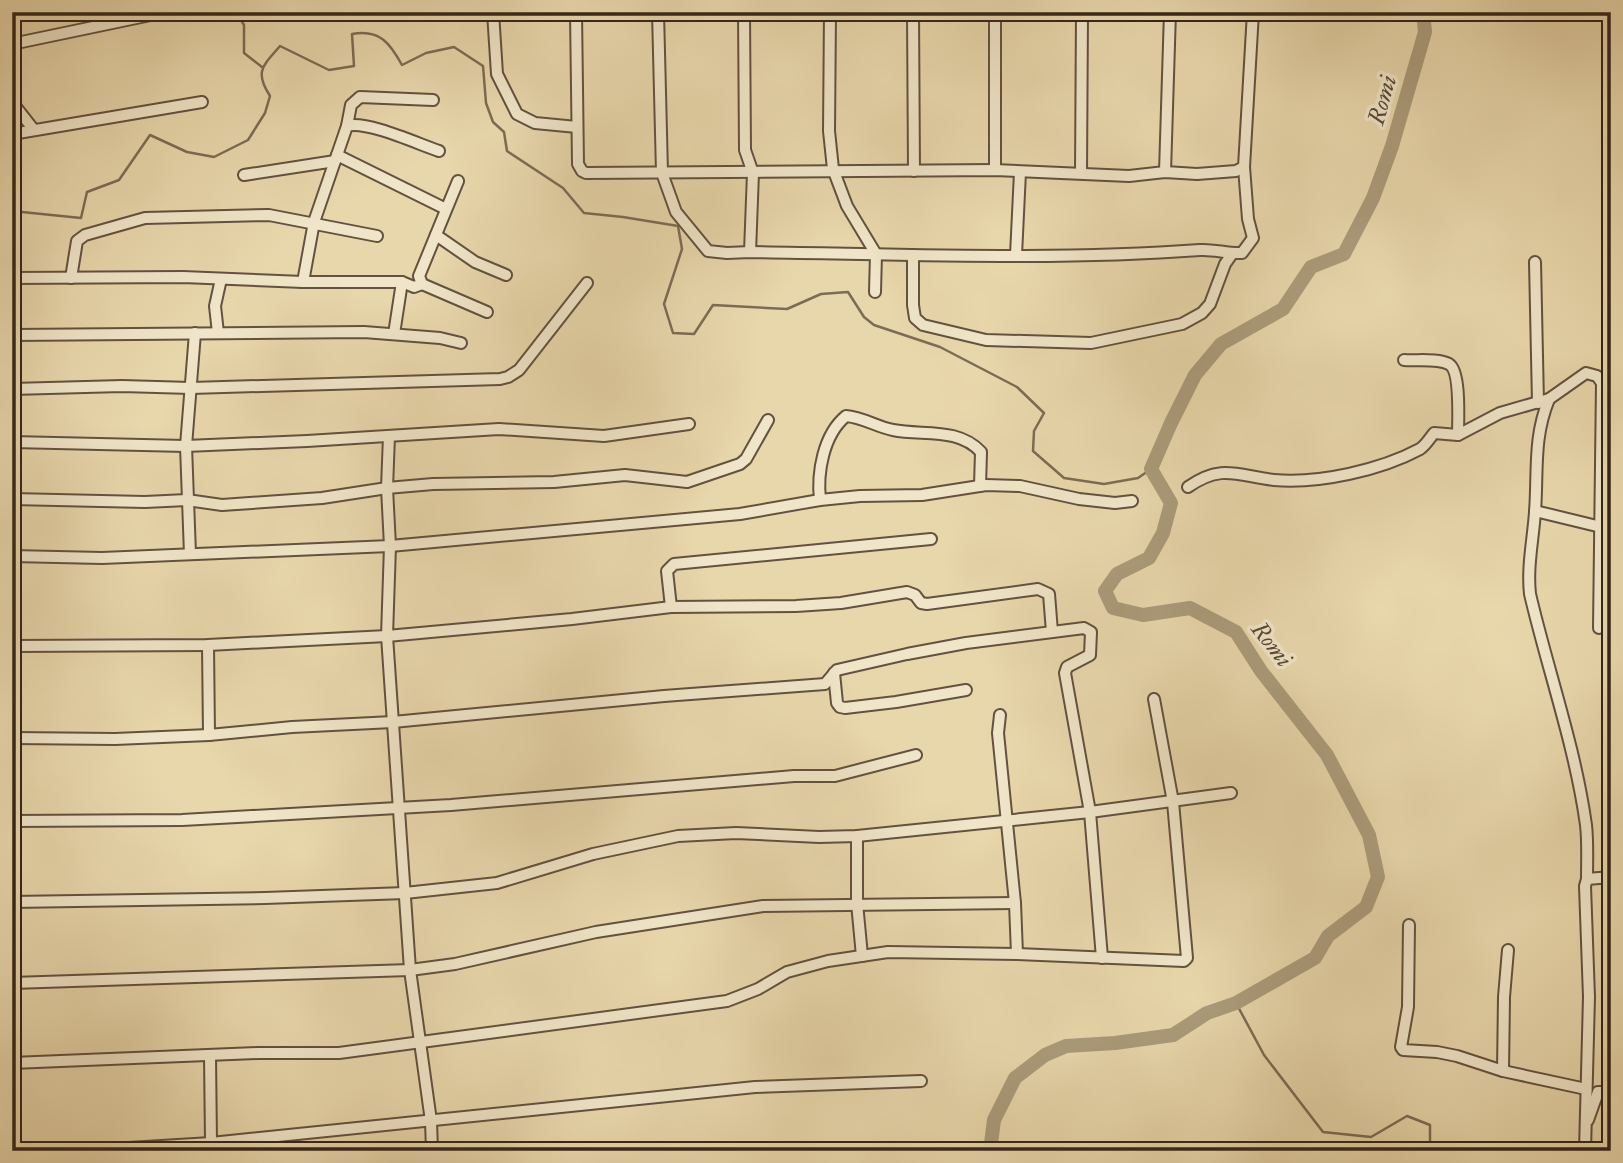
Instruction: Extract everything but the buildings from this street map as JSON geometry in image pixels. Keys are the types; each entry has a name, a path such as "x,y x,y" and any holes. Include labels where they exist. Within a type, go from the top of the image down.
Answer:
{"street":[{"path":"12,44 166,12"},
{"path":"494,12 497,74 517,114 535,123 577,127"},
{"path":"576,12 578,164 582,171 753,173 833,169 995,170 1129,176 1165,172 1197,174 1236,171 1244,167"},
{"path":"659,12 662,173 676,212 708,251 913,255 1140,255 1205,250 1242,253 1253,239 1248,219 1244,167 1253,12"},
{"path":"744,12 745,150 753,173 750,252"},
{"path":"830,12 829,131 833,169 847,206 876,254 875,292"},
{"path":"913,12 914,171"},
{"path":"995,12 995,170"},
{"path":"1081,173 1082,12"},
{"path":"1165,172 1170,12"},
{"path":"303,282 314,222 347,126 351,105 360,97 433,100"},
{"path":"12,102 34,131"},
{"path":"12,134 202,102"},
{"path":"347,126 370,126 439,151"},
{"path":"244,175 336,158 446,209"},
{"path":"1016,255 1020,172"},
{"path":"422,284 419,276 458,181"},
{"path":"71,278 77,241 85,235 145,218 269,215 377,236"},
{"path":"436,235 475,262 506,275"},
{"path":"913,255 913,305 915,318 923,325 986,340 1091,343 1182,324 1202,313 1210,304 1225,264 1232,254"},
{"path":"1535,262 1538,402"},
{"path":"12,278 402,282 414,287 422,284 487,312"},
{"path":"218,333 215,306 221,279"},
{"path":"394,334 402,282"},
{"path":"12,390 500,379 519,370 587,283"},
{"path":"12,335 364,332 440,338 461,343"},
{"path":"190,554 186,446 195,333"},
{"path":"1404,360 1447,363 1453,368 1457,381 1458,435"},
{"path":"1188,487 1203,476 1220,472 1234,471 1275,480 1316,479 1370,468 1423,448 1434,433 1458,435 1500,414 1549,399 1586,373 1597,376 1607,383 1599,628"},
{"path":"1549,399 1540,421 1528,578 1560,704 1586,828 1589,997 1585,1151"},
{"path":"820,500 819,468 827,445 846,416 892,430 967,439 981,452 980,486"},
{"path":"12,499 145,502 187,500 222,505 321,498 433,484 554,482 625,475 687,482 740,464 746,459 768,420"},
{"path":"12,442 186,446 499,429 604,436 689,424"},
{"path":"389,436 387,636 410,970 431,1121 432,1151"},
{"path":"12,556 102,558 390,546 740,514 820,500 922,495 980,486 1020,486 1079,499 1115,503 1132,500"},
{"path":"1535,511 1601,527"},
{"path":"671,607 667,571 674,564 931,539"},
{"path":"12,646 208,645 387,636 671,607 796,606 841,603 907,592 915,594 922,603 927,604 1038,589 1049,594 1052,632"},
{"path":"12,738 115,739 209,735 292,727 393,722 664,696 825,684 837,670 907,653 1084,628 1091,632 1090,655 1067,667 1065,673 1090,812 1102,958"},
{"path":"208,645 209,735"},
{"path":"834,674 837,703 845,708 966,690"},
{"path":"12,1063 339,1053 420,1044 727,1002 758,989 787,972 828,961 887,952 1184,961 1187,958 1173,802 1154,699"},
{"path":"1000,715 998,733 1015,903 1017,954"},
{"path":"12,821 182,820 400,808 794,776 835,776 916,755"},
{"path":"12,902 405,893 496,883 593,854 678,836 736,833 857,836 1090,812 1231,793"},
{"path":"857,836 857,903 862,956"},
{"path":"1587,879 1611,877"},
{"path":"12,984 410,970 454,964 596,932 763,906 1015,903"},
{"path":"1409,925 1408,1007 1401,1047 1404,1051 1458,1056 1503,1071 1586,1089"},
{"path":"1503,1071 1508,950"},
{"path":"210,1055 211,1143"},
{"path":"79,1151 211,1143 755,1087 921,1081"},
{"path":"1585,1127 1598,1092 1611,1092"}],"waterway":[{"path":"236,12 244,25 244,53 262,67"},
{"name":"Romi","path":"990,1151 994,1120 1015,1078 1045,1055 1066,1046 1173,1035 1207,1013 1236,1003 1315,958 1328,936 1366,907 1378,877 1369,835 1327,755 1261,671 1236,632 1190,608 1143,615 1113,608 1105,591 1117,574 1149,558 1163,533 1171,503 1151,469 1195,375 1221,344 1283,309 1311,267 1344,254 1373,198 1392,146 1425,32 1423,12"},
{"path":"12,211 81,218 87,192 119,180 150,135 187,152 214,157 248,140 265,113 270,96 262,80 263,69 280,46 329,70 354,66 352,34 370,34 383,39 402,65 426,53 454,47 483,66 486,103 493,122 504,132 507,151 563,188 584,213 678,226 682,249 664,304 673,333 694,334 713,305 787,309 821,294 848,292 864,317 874,325 940,347 1017,387 1044,413 1034,431 1033,451 1064,478 1104,484 1138,478 1151,469"},
{"path":"1236,1003 1264,1055 1323,1132 1371,1137 1407,1116 1430,1125 1430,1151"}]}
